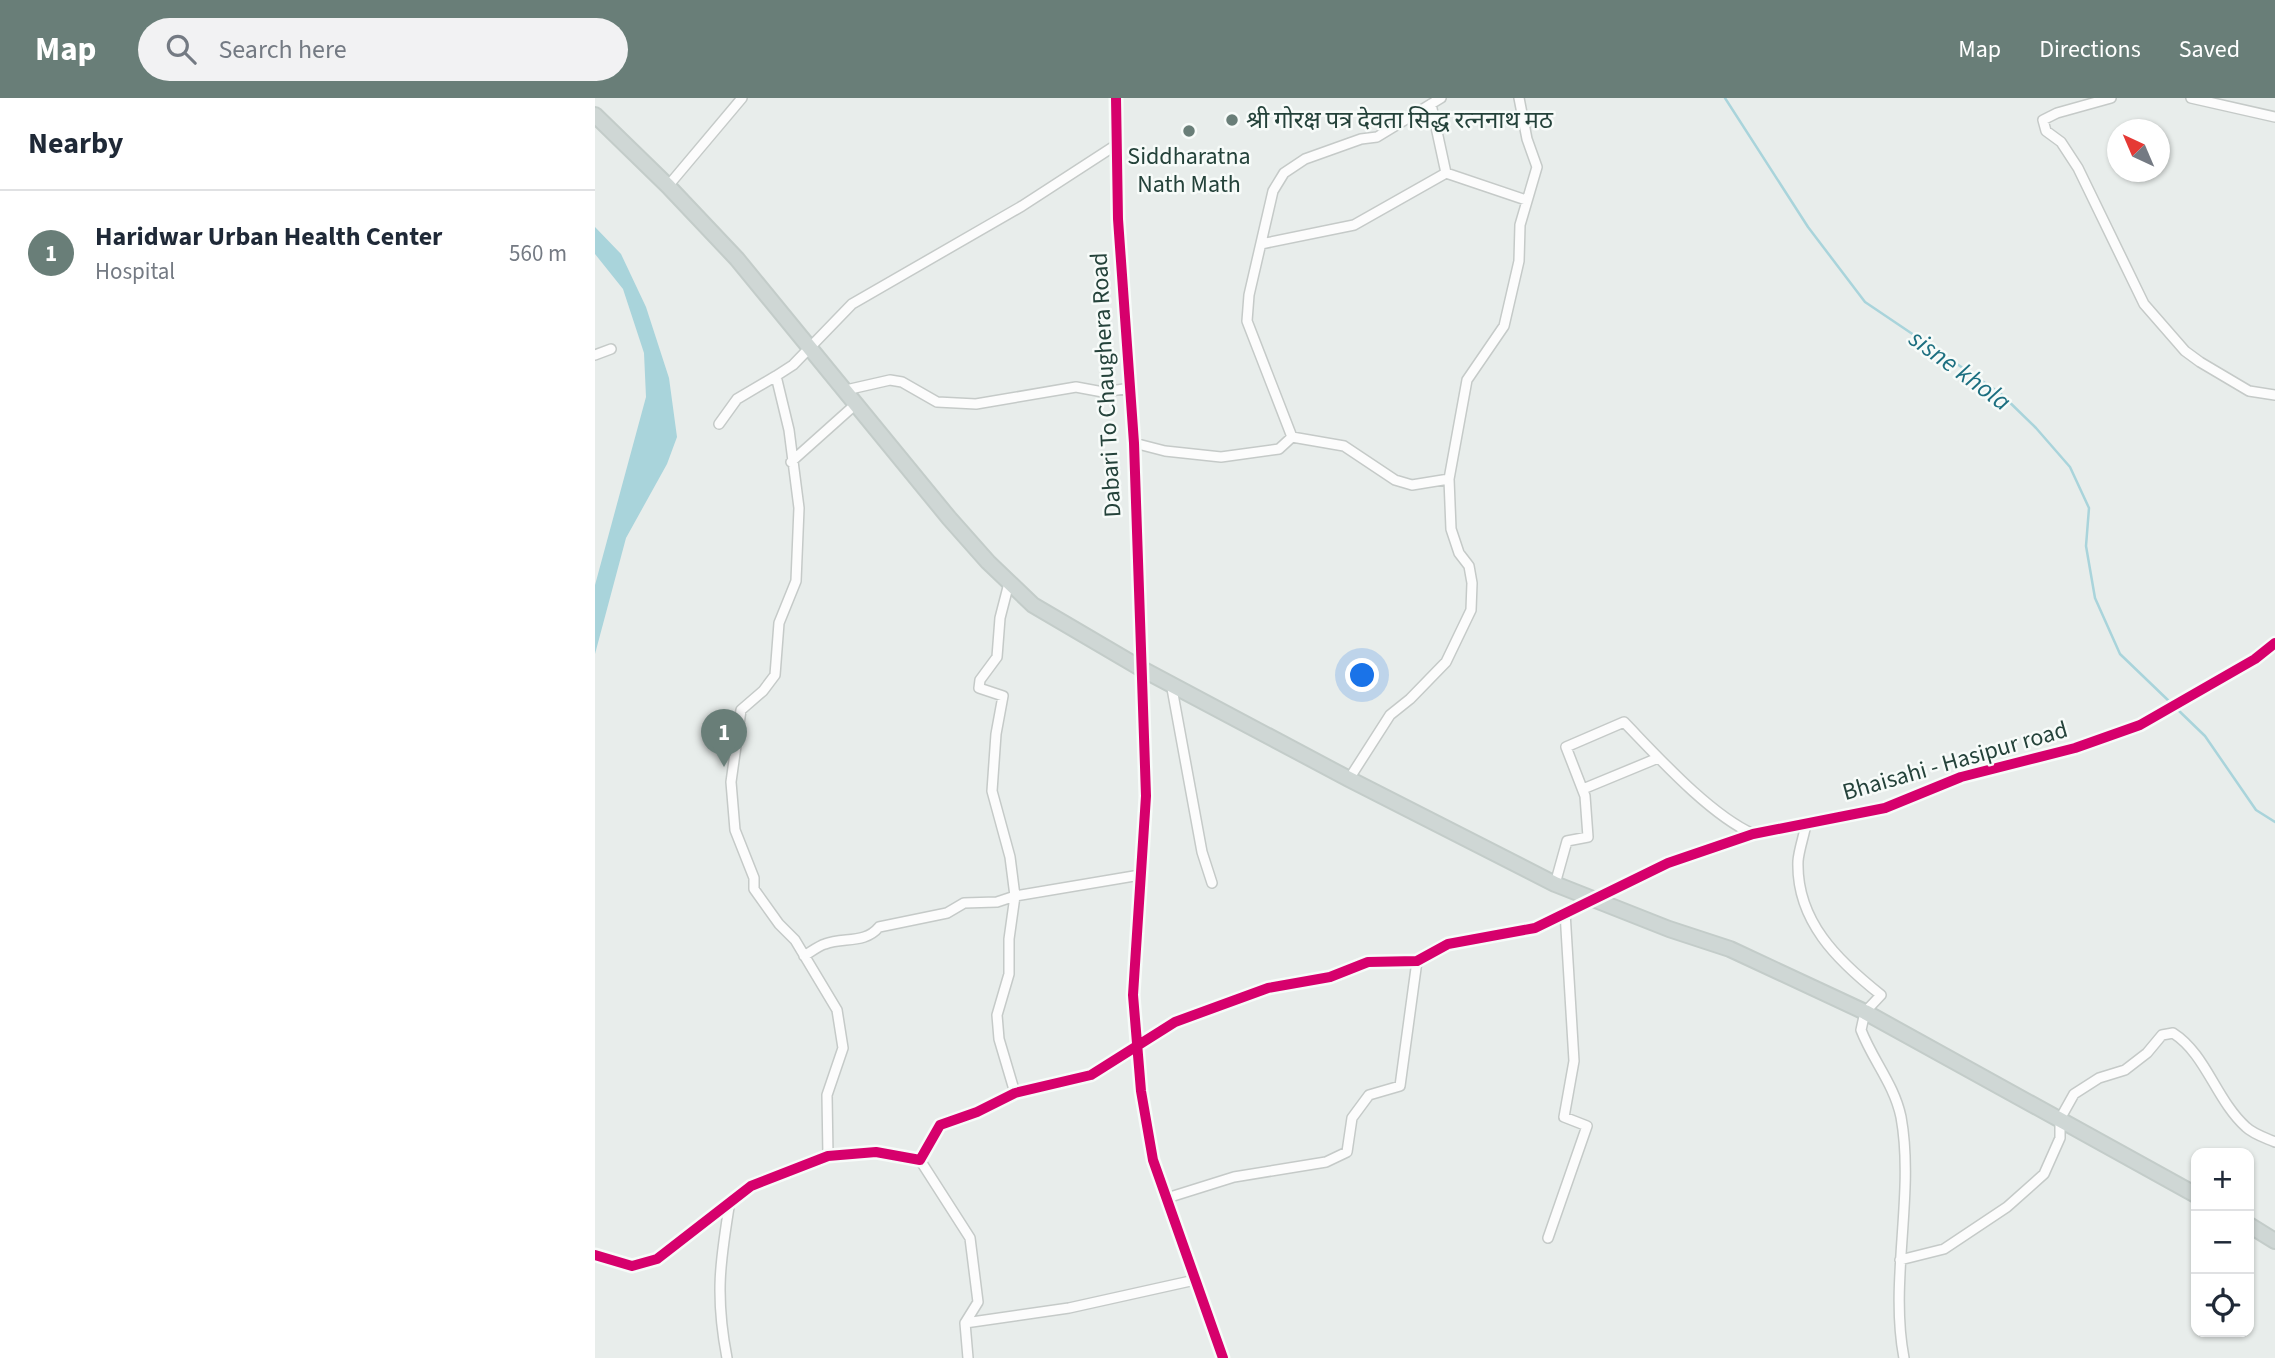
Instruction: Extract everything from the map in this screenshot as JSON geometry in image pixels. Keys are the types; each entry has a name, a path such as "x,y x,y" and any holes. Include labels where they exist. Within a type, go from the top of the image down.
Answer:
{"main road":[{"path":"595,115 668,186 737,259 949,518 1033,606 1142,669 1170,681 1349,779 1555,884 1747,956 1865,1012 2191,1192"},
{"path":"2254,1229 2275,1241"}],"street":[{"path":"668,186 742,98"},
{"name":"Dabari To Chaughera Road","path":"1116,98 1119,231 1134,443 1132,471 1146,796 1133,995 1141,1091 1153,1160 1223,1358"},
{"path":"1292,437 1247,321 1249,295 1273,191 1284,173 1304,159 1361,139 1377,137 1441,98"},
{"path":"1349,779 1390,715 1410,699 1446,662 1471,610 1472,583 1469,566 1459,553 1451,529 1449,479 1467,380 1504,326 1519,261 1520,225 1537,167 1527,139 1519,98"},
{"path":"2111,98 2057,113 2043,120 2046,131 2061,142 2078,168 2144,304 2185,351 2200,362 2249,391 2275,395"},
{"path":"2191,98 2275,117"},
{"path":"1431,104 1446,173"},
{"path":"719,424 744,394 776,376 811,348 826,328 852,304 992,224 1116,145"},
{"path":"1261,244 1354,225 1446,173 1526,200"},
{"path":"595,355 611,349"},
{"path":"776,376 789,430 799,508 796,581 779,623 775,675 764,691 741,710 731,782 735,830 754,878 754,889 804,956 837,1010 843,1048 827,1095 828,1156"},
{"path":"846,390 890,380 902,382 937,402 976,404 1076,387 1103,392 1131,388"},
{"path":"791,462 857,403"},
{"path":"1292,437 1344,446 1395,480 1412,485 1449,479"},
{"path":"1134,443 1165,451 1221,457 1279,449 1292,437"},
{"path":"1009,583 1000,618 997,657 980,680 979,688 983,692 1003,696 996,734 992,791 1010,857 1015,897 1009,939 1009,974 997,1015 999,1039 1015,1093"},
{"name":"Bhaisahi - Hasipur road","path":"1417,961 1448,944 1535,928 1668,863 1753,834 1885,808 1961,777 2075,748 2140,725 2200,692 2275,643"},
{"path":"1170,681 1200,841 1212,883"},
{"path":"1555,884 1567,841 1588,837 1583,789 1566,747 1624,722 1658,758 1734,825 1753,834"},
{"path":"1583,789 1658,758"},
{"path":"1806,824 1798,861 1803,897 1812,923 1834,955 1881,995 1865,1012 1861,1030 1895,1094 1901,1119 1905,1174 1900,1259 1904,1358"},
{"path":"804,956 824,944 873,934 879,927 947,913 964,904 997,902 1140,875"},
{"path":"1548,1238 1587,1126 1565,1116 1574,1061 1565,912"},
{"path":"920,1160 940,1125 977,1112 1015,1093 1091,1075 1112,1065 1138,1044 1175,1022 1268,988 1330,976 1369,962 1417,961 1400,1086 1369,1095 1352,1118 1347,1152 1327,1162 1234,1177 1167,1198"},
{"path":"1900,1259 1944,1249 2007,1208 2044,1174 2060,1138 2060,1119 2074,1094 2099,1079 2125,1070 2147,1053 2162,1035 2173,1032 2189,1043 2215,1089 2247,1128 2275,1142"},
{"path":"595,1255 632,1266 657,1259 751,1186 828,1156 876,1152 920,1160 970,1238 978,1302 965,1323 968,1358"},
{"path":"727,1358 720,1318 718,1270 730,1201"},
{"path":"965,1323 1069,1308 1195,1280"}],"water":[{"path":"595,227 621,254 646,307 669,378 677,437 667,464 626,538 595,654 595,585 646,397 644,353 623,289 595,254"}],"waterway":[{"name":"sisne khola","path":"1725,98 1808,227 1865,302 2000,393 2036,428 2070,467 2089,508 2086,546 2095,598 2120,654 2171,703"},
{"name":"sisne khola","path":"2176,708 2205,736 2256,810 2275,822"}],"cycle path":[{"path":"1116,98 1118,219 1134,443 1146,796 1133,995 1141,1091 1153,1160 1223,1358"},
{"path":"595,1255 632,1266 657,1259 751,1186 828,1156 876,1152 920,1160 940,1125 977,1112 1015,1093 1091,1075 1175,1022 1268,988 1330,977 1368,962 1417,961 1448,944 1535,928 1668,863 1753,834 1885,808 1961,777 2075,748 2140,725 2255,659 2275,643"}],"place":[{"name":"श्री गोरक्ष पत्र देवता सिद्ध रत्ननाथ मठ","path":"1232,120"},
{"name":"Siddharatna Nath Math","path":"1189,131"},
{"name":"Haridwar Urban Health Center","path":"724,767"}]}
